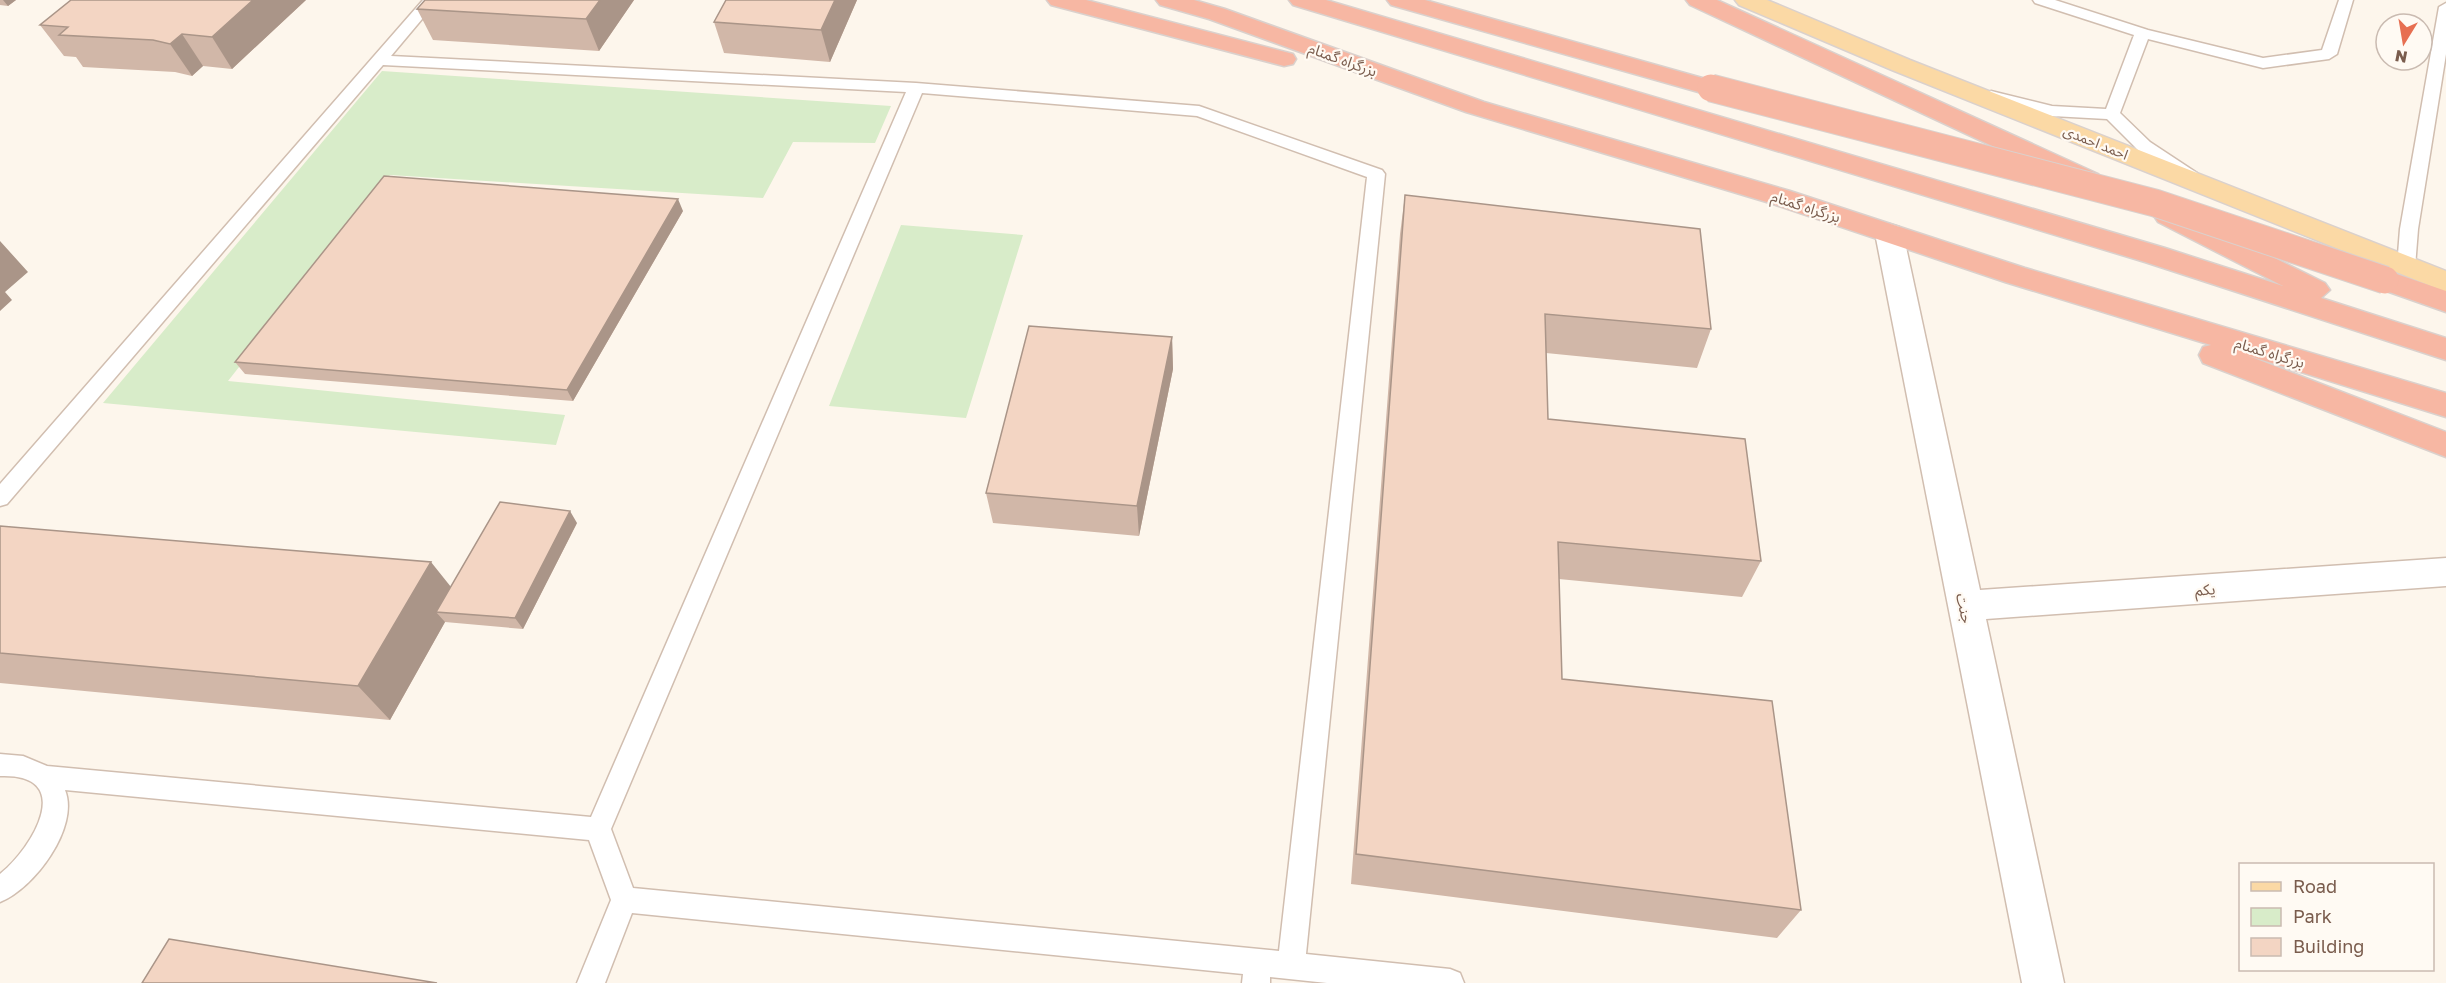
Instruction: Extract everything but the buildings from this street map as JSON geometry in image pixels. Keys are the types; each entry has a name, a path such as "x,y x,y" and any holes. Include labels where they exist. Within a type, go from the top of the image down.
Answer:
{"highway":[{"path":"1059,0 1475,107"},
{"name":"بزرگراه گمنام","path":"1168,0 1217,14 1475,107 1780,197 2015,275 2446,405"},
{"path":"1301,0 2155,255 2446,349"},
{"path":"1399,0 1711,88 2155,203 2396,273 2446,302"},
{"path":"1698,0 2193,228 2399,333"},
{"path":"2015,275 2446,445"}],"main road":[{"name":"احمد احمدی","path":"1751,1 1960,88 2204,185 2396,273 2446,282"}],"street":[{"name":"جنت","path":"1889,233 2043,983"},
{"name":"یکم","path":"1965,606 2446,572"}],"lane":[{"path":"0,498 430,0"},
{"path":"2040,0 2080,6 2143,33 2263,63 2329,54 2346,0"},
{"path":"2396,273 2409,229 2446,7"},
{"path":"2112,114 2143,33"},
{"path":"377,60 916,88 1199,111 1376,174 1291,966"},
{"path":"591,983 624,900 598,829 916,88"},
{"path":"1960,88 2052,111 2112,114 2144,146 2204,185"},
{"path":"0,765 27,767 45,777 598,829"},
{"path":"0,890 31,862 48,837 56,813 56,792 45,777"},
{"path":"624,900 1257,972 1291,966 1450,983"}],"green space":[{"path":"382,71 891,106 875,143 793,142 763,198 390,175 228,381 565,415 556,445 103,403"},
{"path":"901,225 1023,235 966,418 829,406"}]}
